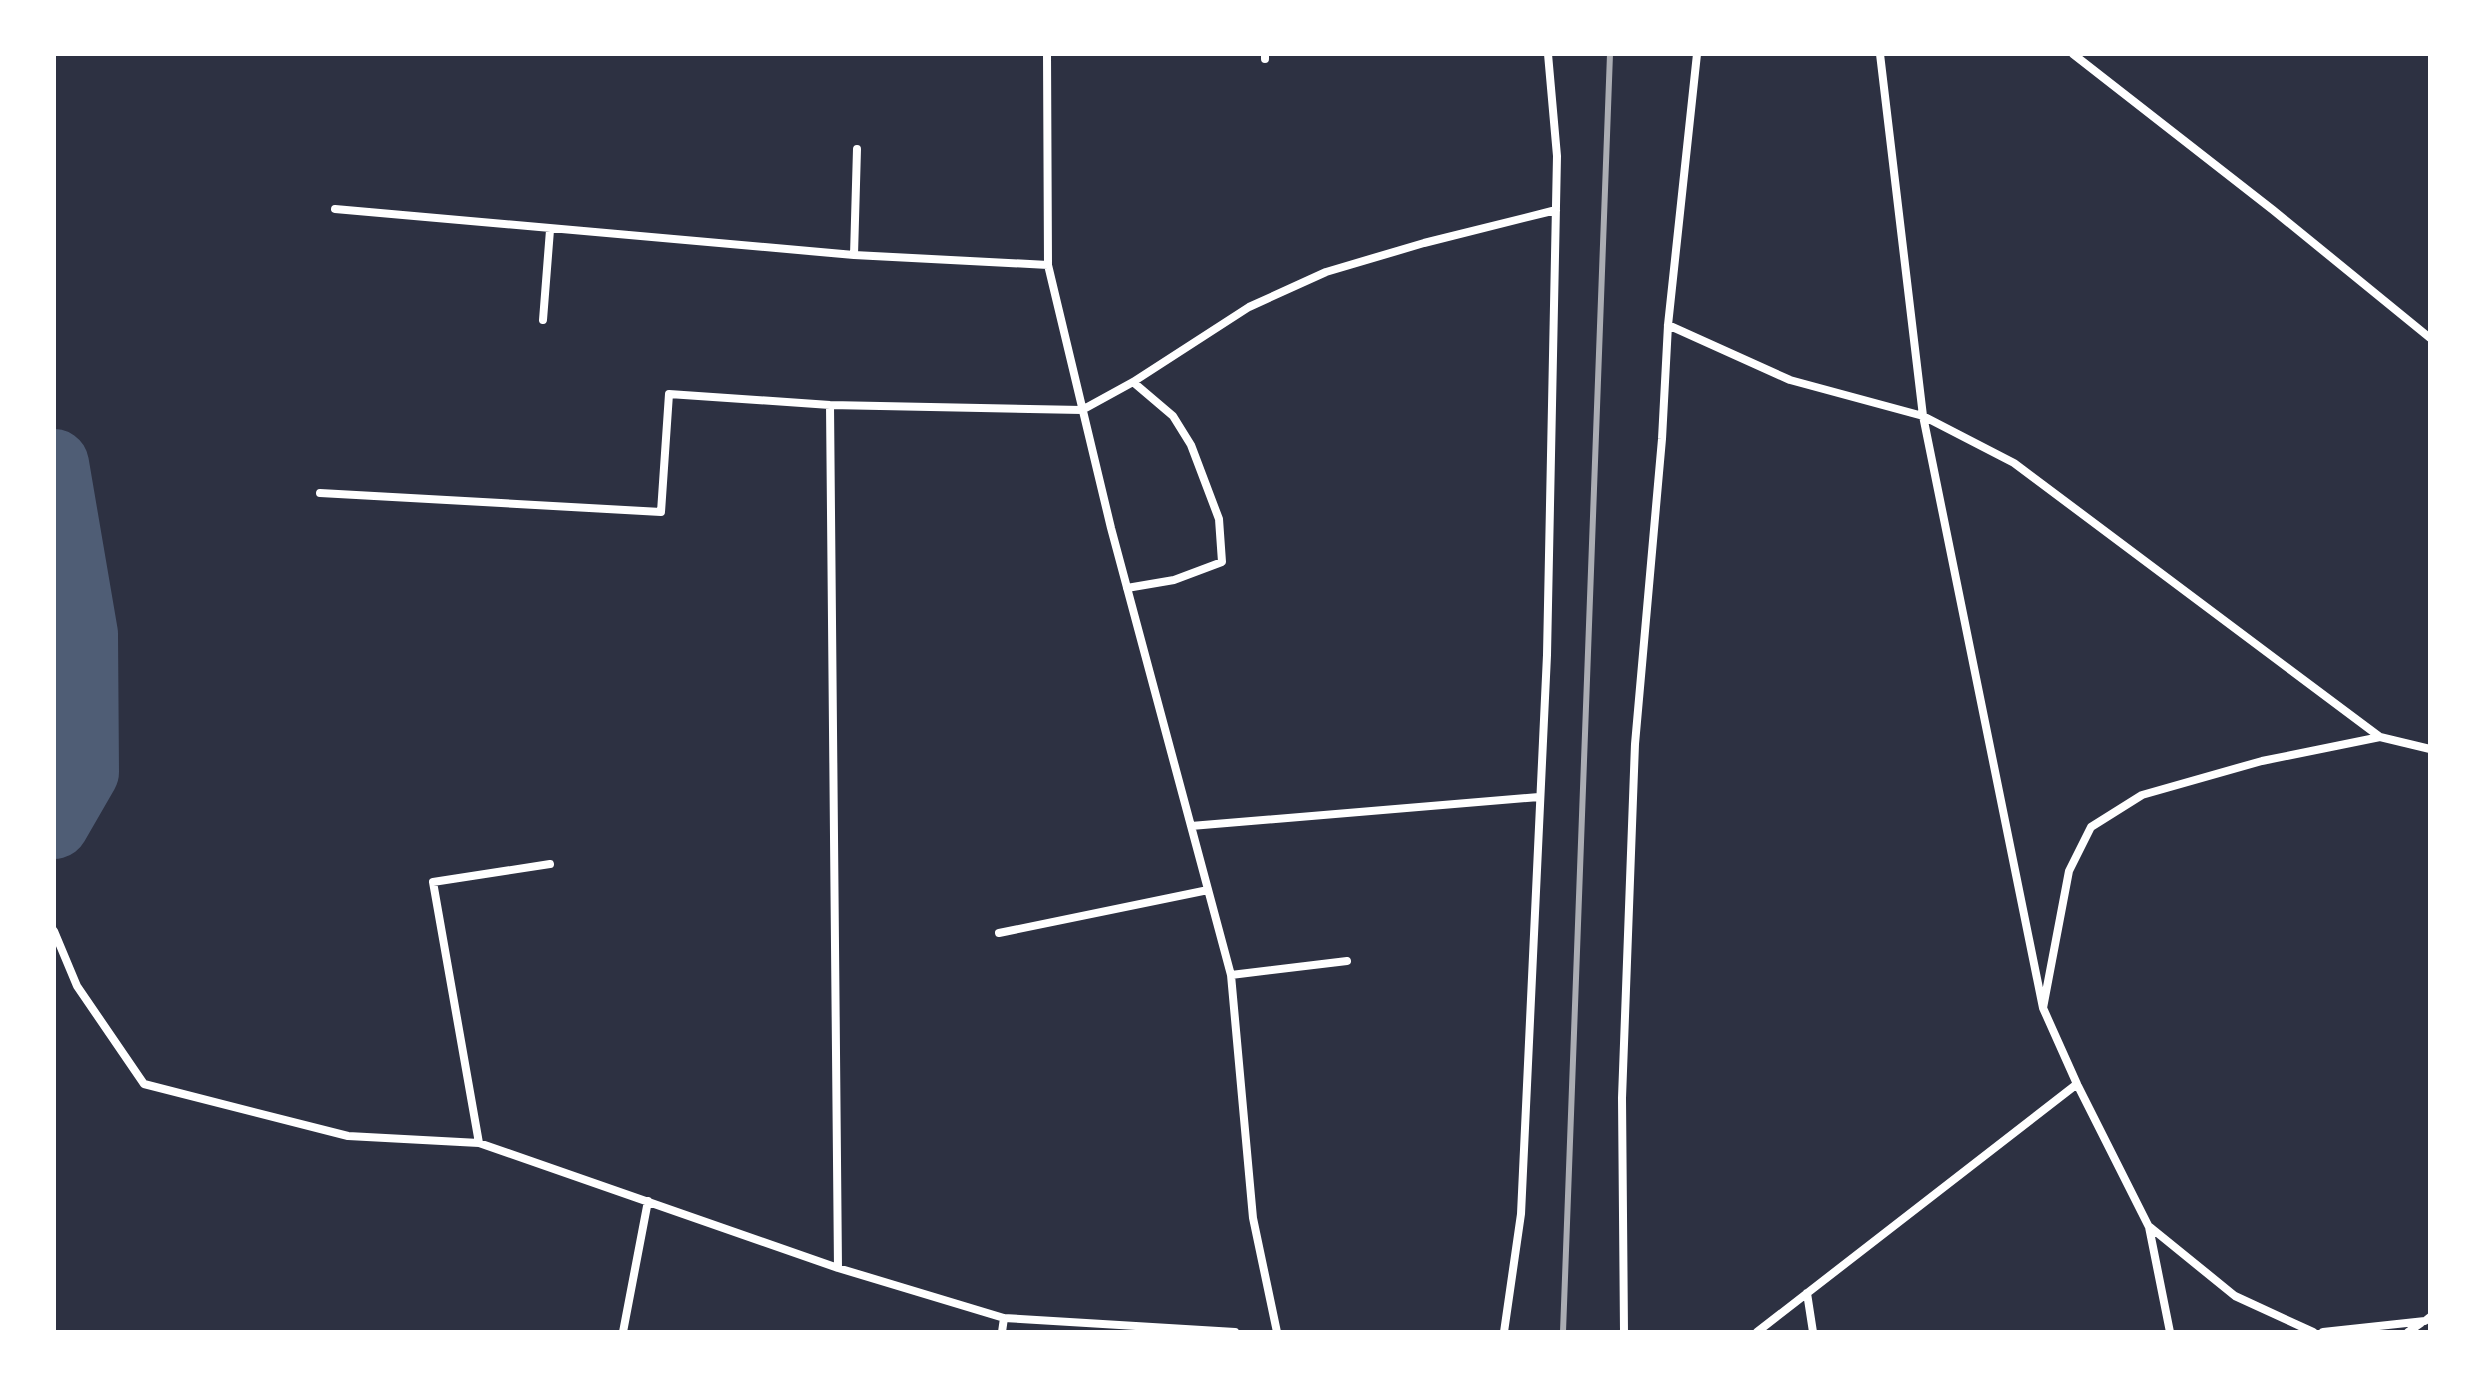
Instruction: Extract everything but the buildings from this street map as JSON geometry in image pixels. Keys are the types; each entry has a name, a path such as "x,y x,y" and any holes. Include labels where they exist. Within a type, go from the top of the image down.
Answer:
{"street":[{"path":"1047,54 1048,265 1127,588 1231,975 1253,1218 1277,1332"},
{"path":"1504,1332 1521,1214 1547,655 1557,156 1548,54"},
{"path":"1624,1332 1622,1098 1635,744 1659,470 1668,325 1697,54"},
{"path":"1880,54 1923,416 2043,1008 2077,1084 2149,1227 2170,1332"},
{"path":"2073,54 2273,210 2430,338"},
{"path":"854,255 857,149"},
{"path":"335,209 854,255 1048,265"},
{"path":"320,493 661,512 669,394 830,405 1082,410 1133,382 1249,307 1326,272 1424,243 1556,210"},
{"path":"543,320 550,230"},
{"path":"1668,325 1790,380 1923,416 2014,463 2380,737 2430,749"},
{"path":"1127,588 1174,580 1222,562 1219,519 1191,445 1173,416 1133,382"},
{"path":"830,405 838,1268"},
{"path":"2043,1008 2069,871 2091,827 2142,795 2262,761 2380,737"},
{"path":"1191,826 1539,797"},
{"path":"479,1143 433,882 550,864"},
{"path":"999,933 1208,890"},
{"path":"54,931 77,986 144,1084 348,1136 479,1143 838,1268 1004,1318 1235,1332"},
{"path":"1231,975 1347,961"},
{"path":"1757,1332 2077,1084"},
{"path":"623,1332 648,1201"},
{"path":"2149,1227 2235,1296 2313,1332"},
{"path":"1807,1293 1813,1332"},
{"path":"1002,1332 1004,1318"},
{"path":"2323,1332 2427,1319"},
{"path":"2408,1332 2427,1319"}],"waterway":[{"path":"54,464 83,634 84,772 54,824"}],"railway":[{"path":"1563,1332 1610,54"}]}
